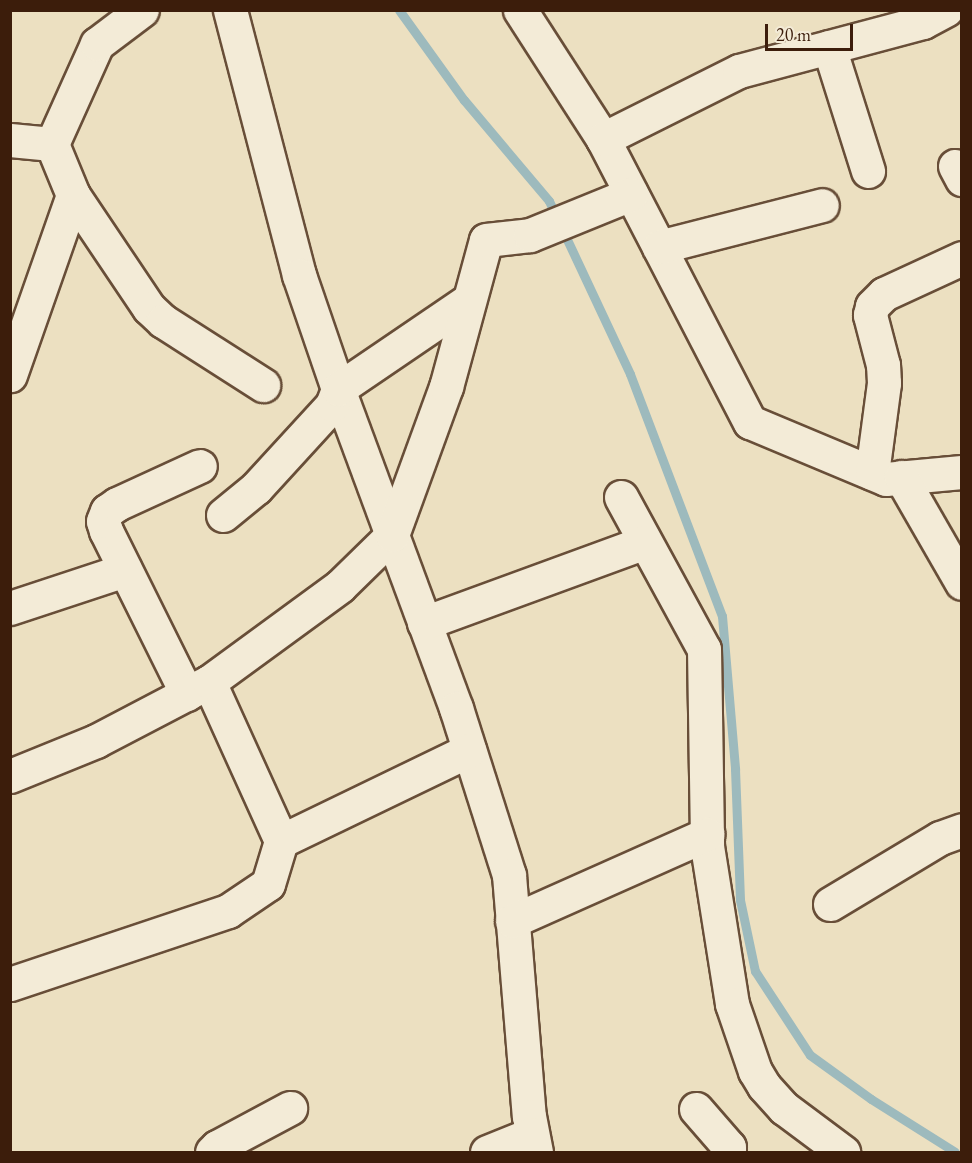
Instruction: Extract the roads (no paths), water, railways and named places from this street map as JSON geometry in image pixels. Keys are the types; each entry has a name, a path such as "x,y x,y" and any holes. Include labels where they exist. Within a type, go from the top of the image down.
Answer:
{"street":[{"path":"142,10 97,44 52,144 74,195 148,308 163,321 263,385"},
{"path":"230,10 299,275 469,750 508,874 534,1143 487,1152"},
{"path":"520,10 603,139 750,422 886,475 962,472"},
{"path":"603,139 739,71 923,22 946,10"},
{"path":"829,47 868,171"},
{"path":"10,140 52,144"},
{"path":"10,776 96,741 198,688 340,586 392,535 446,387 486,240 530,235 631,194"},
{"path":"10,375 74,195"},
{"path":"658,247 822,205"},
{"path":"962,258 884,294 872,306 870,315 883,365 886,475 962,583"},
{"path":"223,515 256,488 332,405 338,389 469,300"},
{"path":"200,466 117,504 107,511 103,521 125,570 198,688 282,841"},
{"path":"621,497 699,635 704,649 707,834 727,986 755,1071 768,1092 784,1108 843,1152"},
{"path":"424,623 645,542"},
{"path":"10,608 125,570"},
{"path":"10,984 228,911 268,884 282,841 469,750"},
{"path":"830,904 940,838 962,830"},
{"path":"513,921 707,834"},
{"path":"212,1152 217,1147 290,1108"},
{"path":"696,1109 729,1147 729,1152"}],"waterway":[{"path":"399,10 464,100 549,201 630,374 722,616 735,769 740,900 755,971 810,1055 871,1099 955,1152"}]}
